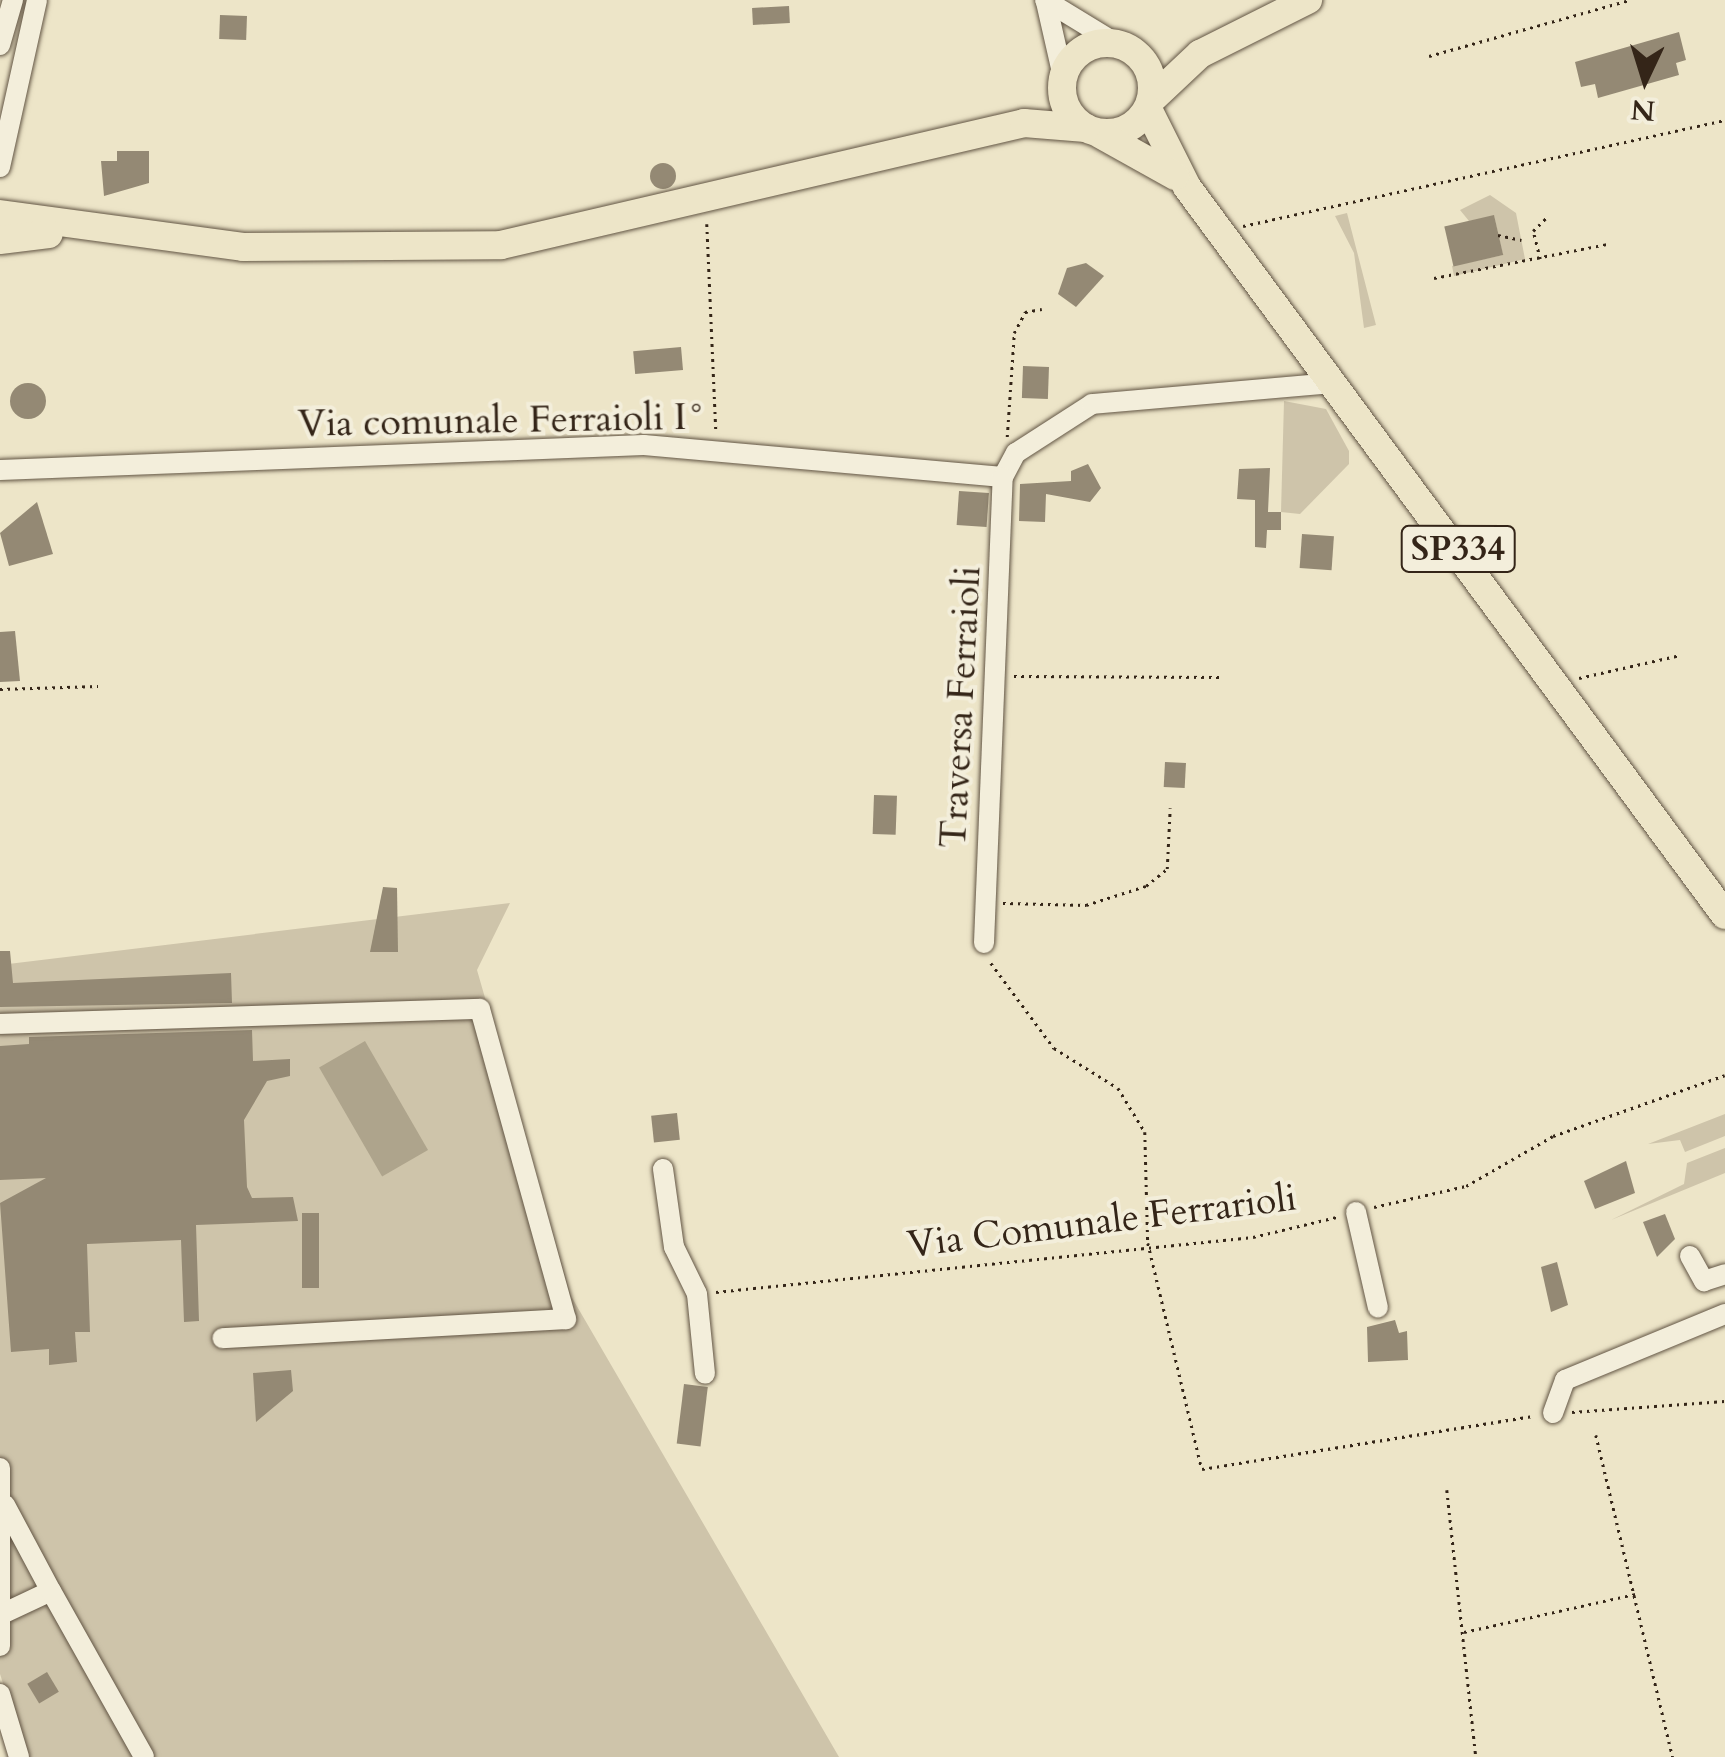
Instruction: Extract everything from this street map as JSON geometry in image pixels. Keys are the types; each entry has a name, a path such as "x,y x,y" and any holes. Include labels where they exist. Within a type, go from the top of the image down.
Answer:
{"main road":[{"path":"1024,123 1091,130 1130,128 1200,54 1308,0"},
{"path":"0,214 90,232 325,250 501,245 1024,123 1050,108 1084,49 1123,46 1200,54"},
{"path":"1123,46 1146,64 1150,104 1187,187"},
{"path":"1062,82 1091,130 1150,154 1187,187"},
{"name":"SP334","path":"1187,187 1558,683 1725,915"},
{"path":"0,240 90,232"}],"street":[{"path":"0,45 14,0"},
{"path":"0,167 36,0"},
{"path":"1045,0 1123,46"},
{"path":"1045,0 1062,82"},
{"path":"1007,467 1106,401 1334,383"},
{"name":"Via comunale Ferraioli I°","path":"0,470 716,448 1007,467"},
{"name":"Traversa Ferraioli","path":"984,943 1007,467"},
{"path":"0,1024 480,1009 566,1318 222,1338"},
{"path":"663,1169 674,1248 697,1294 706,1374"},
{"path":"1356,1212 1378,1308"},
{"path":"1690,1256 1704,1281 1725,1274"},
{"path":"1552,1414 1565,1380 1725,1314"},
{"path":"0,1468 0,1646"},
{"path":"2,1500 144,1757"},
{"path":"3,1615 51,1591"},
{"path":"0,1694 19,1757"}],"path":[{"path":"1429,56 1630,0"},
{"path":"1222,232 1725,120"},
{"path":"1540,260 1534,232 1546,218"},
{"path":"707,224 716,448"},
{"path":"1498,234 1521,240"},
{"path":"1434,278 1607,244"},
{"path":"1007,467 1014,333 1025,312 1042,309"},
{"path":"1558,683 1680,655"},
{"path":"998,675 1218,677"},
{"path":"0,689 98,686"},
{"path":"986,903 1086,906 1129,895 1167,870 1170,808"},
{"path":"984,943 994,972 1024,998 1054,1048 1135,1108 1145,1132 1148,1243 1185,1425 1210,1473 1552,1414 1725,1400"},
{"name":"Via Comunale Ferrarioli","path":"697,1294 1148,1243 1253,1237 1466,1186 1553,1136 1725,1075"},
{"path":"1596,1435 1673,1757"},
{"path":"1447,1490 1476,1757"},
{"path":"1462,1632 1636,1594"}],"shaded area":[{"path":"1490,195 1516,213 1525,259 1454,276 1452,266 1503,255 1494,216 1469,221 1460,210"},
{"path":"1347,213 1376,325 1364,328 1354,253 1335,216"},
{"path":"1284,401 1326,409 1349,451 1349,464 1300,514 1281,512"},
{"path":"510,903 477,970 571,1296 839,1757 27,1757 0,1674 0,965"},
{"path":"365,1041 428,1150 382,1177 319,1068"},
{"path":"1725,1114 1725,1136 1685,1152 1680,1140 1648,1144"},
{"path":"1725,1148 1725,1173 1611,1220 1684,1184 1687,1163"}],"building":[{"path":"789,6 790,23 753,25 752,8"},
{"path":"220,15 247,16 246,40 219,39"},
{"path":"1679,32 1686,60 1676,63 1679,75 1598,98 1595,84 1581,87 1575,62"},
{"path":"117,151 149,151 149,183 104,196 101,161 117,161"},
{"path":"663,163 672,167 676,176 672,185 663,189 654,185 650,176 654,167"},
{"path":"1494,215 1503,255 1454,266 1444,226"},
{"path":"1086,263 1104,276 1076,307 1058,294 1067,268"},
{"path":"681,347 683,370 635,374 633,351"},
{"path":"1023,366 1049,367 1048,399 1022,398"},
{"path":"28,383 41,388 46,401 41,414 28,419 15,414 10,401 15,388"},
{"path":"1088,464 1101,488 1090,502 1046,494 1045,522 1019,521 1020,484 1071,481 1071,471"},
{"path":"1270,468 1268,512 1281,512 1281,530 1267,530 1266,548 1255,547 1255,500 1237,499 1239,469"},
{"path":"959,491 989,493 987,527 957,525"},
{"path":"37,502 53,554 9,566 0,533"},
{"path":"1302,534 1334,536 1332,570 1300,568"},
{"path":"15,631 20,681 0,682 0,632"},
{"path":"1165,762 1186,763 1185,788 1164,787"},
{"path":"874,795 897,796 896,835 873,834"},
{"path":"383,887 397,888 398,952 370,952"},
{"path":"0,951 10,951 13,983 231,973 232,1003 0,1007"},
{"path":"252,1030 253,1061 290,1059 290,1076 267,1081 244,1120 247,1187 252,1198 293,1197 298,1221 196,1225 199,1321 184,1322 181,1240 87,1244 90,1332 75,1332 77,1362 49,1365 49,1349 11,1352 0,1203 46,1178 0,1180 0,1046 29,1044 29,1037"},
{"path":"677,1113 680,1140 654,1143 651,1116"},
{"path":"1626,1161 1635,1193 1595,1209 1584,1181"},
{"path":"302,1213 319,1213 319,1288 302,1288"},
{"path":"1665,1214 1675,1239 1657,1257 1643,1222"},
{"path":"1557,1262 1568,1305 1551,1312 1541,1267"},
{"path":"1395,1320 1399,1333 1407,1331 1408,1360 1368,1362 1367,1327"},
{"path":"291,1370 293,1391 256,1422 253,1373"},
{"path":"684,1384 708,1387 701,1446 677,1444"},
{"path":"47,1672 59,1692 39,1704 27,1684"}]}
